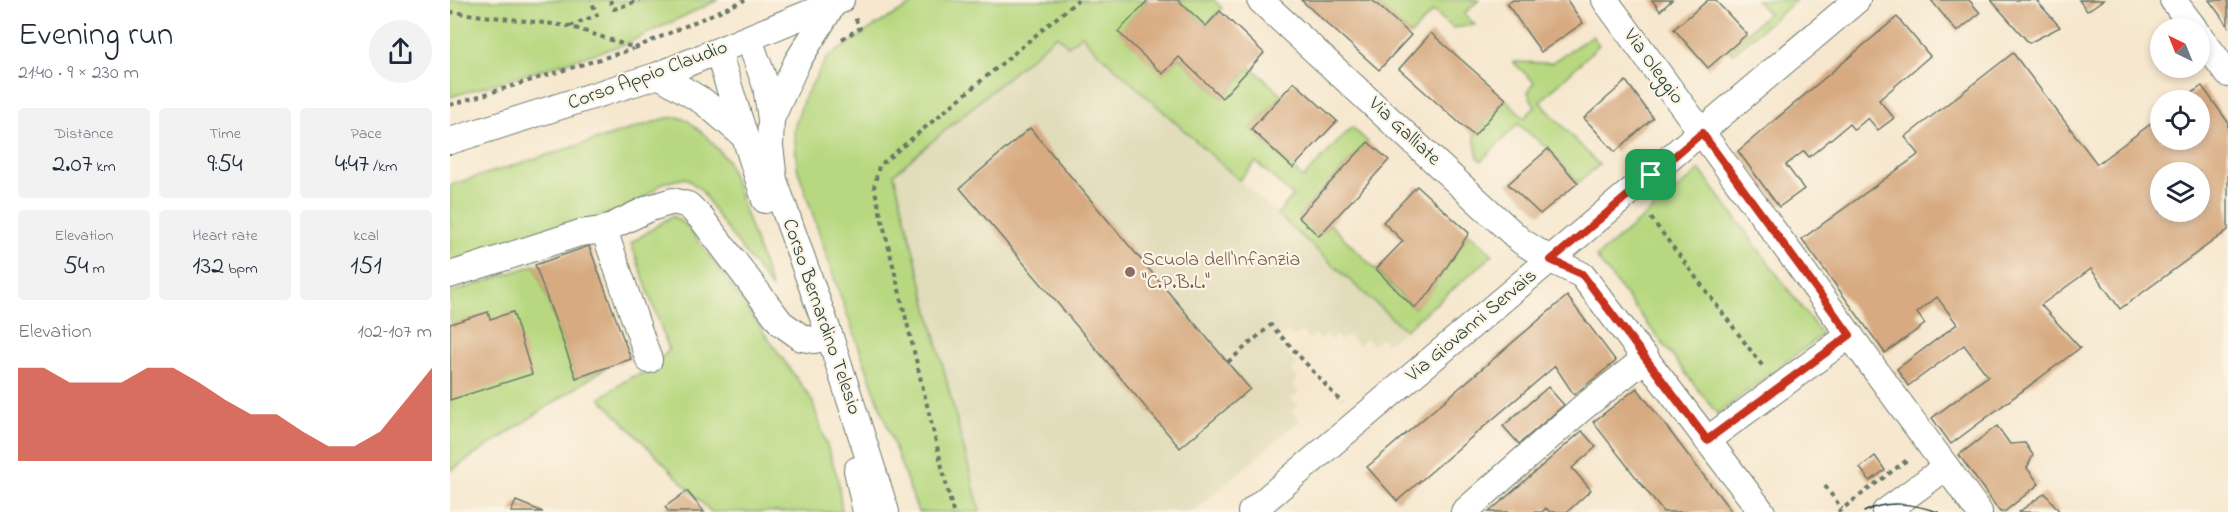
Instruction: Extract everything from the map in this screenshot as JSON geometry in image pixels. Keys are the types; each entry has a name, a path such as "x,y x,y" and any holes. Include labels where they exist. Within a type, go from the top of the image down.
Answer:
{"street":[{"name":"Via Galliate","path":"1260,0 1521,241 1551,260 1582,274 1762,512"},
{"name":"Via Oleggio","path":"1605,0 1979,512"},
{"name":"Via Giovanni Servais","path":"1251,512 1857,0"},
{"path":"2173,0 2186,18"},
{"name":"Corso Appio Claudio","path":"450,141 659,75 837,2"},
{"name":"Corso Bernardino Telesio","path":"771,119 797,62 837,2"},
{"name":"Corso Bernardino Telesio","path":"749,39 763,77 771,119 770,147 774,180 822,338 860,477 866,512"},
{"path":"2210,50 2228,74"},
{"name":"Corso Bernardino Telesio","path":"718,52 743,135 822,338 886,512"},
{"path":"659,75 704,102 743,135"},
{"path":"450,275 580,233 604,230 650,208 673,201 688,205 702,219 781,323 802,338 822,338"},
{"path":"604,230 649,360"},
{"path":"1707,440 1850,335"},
{"path":"1464,512 1581,409 1646,358"},
{"path":"1885,512 1946,467"}],"path":[{"path":"569,26 597,15 591,0"},
{"path":"610,0 614,9 640,0"},
{"path":"450,105 634,48 745,0"},
{"path":"953,512 874,187 879,166 1078,0"},
{"path":"450,12 569,26 634,48"},
{"path":"841,40 860,28"},
{"path":"1651,218 1779,388"},
{"path":"1228,363 1271,325 1342,403"},
{"path":"1825,486 1840,510 1907,460"}],"shaded area":[{"name":"Scuola dell'Infanzia \"C.P.B.L.\"","path":"1082,34 1091,45 1405,330 1388,344 1381,338 1373,345 1366,338 1358,346 1348,335 1340,341 1336,336 1331,340 1326,335 1321,340 1315,334 1309,339 1302,331 1294,337 1288,332 1276,341 1296,365 1291,370 1298,379 1292,384 1299,392 1292,399 1298,405 1292,411 1300,420 1193,512 980,512 894,174 1057,35"}],"green space":[{"path":"450,0 718,0 623,45 450,97"},
{"path":"920,0 1148,0 1119,32 1163,73 1179,57 1222,98 1251,67 1282,95 1251,129 1303,178 1352,127 1368,142 1298,217 1319,236 1330,224 1414,308 1429,293 1469,233 1493,255 1405,330 1277,214 1293,196 1256,162 1239,180 1090,45 1082,35 1068,46 1057,35 894,174 980,512 918,512 797,167 794,128 804,98 827,58 873,27"},
{"path":"1178,0 1214,0 1222,8 1206,26"},
{"path":"1372,0 1479,0 1464,14 1475,25 1453,28 1433,11 1411,35"},
{"path":"1756,0 1796,0 1732,54 1729,50 1768,13"},
{"path":"1592,36 1599,45 1540,102 1599,165 1578,183 1548,149 1518,124 1481,161 1478,158 1474,136 1506,99 1524,118 1535,107 1528,92 1534,82 1513,62 1551,63"},
{"path":"678,117 688,121 706,136 727,160 772,289 718,217 702,191 686,178 663,183 641,200 615,212 450,264 450,185 667,118"},
{"path":"1700,170 1822,335 1717,414 1596,257"},
{"path":"672,216 686,225 812,400 838,479 842,512 711,512 600,398 631,377 647,372 669,350 631,243"},
{"path":"535,265 576,378 607,367 450,471 450,293"}],"building":[{"path":"1148,0 1178,0 1206,26 1220,11 1264,53 1222,98 1179,57 1163,74 1118,32"},
{"path":"1301,0 1372,0 1411,35 1379,70"},
{"path":"1513,0 1567,0 1583,23 1541,52 1507,4"},
{"path":"1652,0 1672,0 1660,11"},
{"path":"1708,0 1715,0 1747,34 1708,68 1674,29"},
{"path":"1931,0 1969,0 1980,13 1957,32"},
{"path":"1991,0 2036,0 2060,27 2029,43"},
{"path":"2079,0 2103,0 2087,11"},
{"path":"2209,0 2228,0 2228,26 2225,22"},
{"path":"1897,17 1930,56 1879,100 1894,118 1878,130 1868,118 1854,130 1849,124 1809,157 1804,151 1786,165 1804,189 1779,207 1738,151"},
{"path":"1431,33 1506,99 1474,136 1399,69"},
{"path":"2013,53 2097,164 2150,124 2150,150 2210,150 2210,97 2228,122 2228,230 2120,309 2091,269 2041,305 2080,348 1951,444 1932,418 1988,376 1964,345 1908,386 1897,369 1957,324 1937,297 1917,313 1925,324 1885,353 1802,239 1919,154 1905,137"},
{"path":"1626,81 1653,118 1615,152 1584,118"},
{"path":"1294,82 1337,121 1293,168 1251,129"},
{"path":"1030,128 1250,389 1180,448 960,188"},
{"path":"1368,142 1389,160 1319,236 1298,217"},
{"path":"1548,149 1578,183 1540,214 1508,184"},
{"path":"1417,186 1469,233 1429,294 1414,308 1376,269 1403,241 1383,222"},
{"path":"589,246 631,359 576,378 535,265"},
{"path":"1567,296 1616,361 1574,395 1555,366 1397,501 1367,467"},
{"path":"488,312 490,319 513,312 532,374 450,400 450,324"},
{"path":"1548,387 1564,405 1519,444 1503,426"},
{"path":"1637,388 1732,512 1663,512 1593,422"},
{"path":"1997,426 2010,444 2025,443 2033,455 2027,468 2039,484 2004,512 2000,512 1959,455"},
{"path":"1582,431 1596,447 1572,468 1591,490 1567,512 1550,512 1546,508 1542,512 1489,512"},
{"path":"1875,456 1885,470 1870,481 1860,468"},
{"path":"687,491 704,512 669,512 665,507"},
{"path":"2045,493 2060,512 2019,512"},
{"path":"516,501 543,512 511,512"}],"tram line":[{"path":"1864,512 1891,504 1920,507 1938,512"}],"place":[{"name":"Scuola dell'Infanzia \"C.P.B.L.\"","path":"1130,272"}],"route":[{"path":"1702,133 1850,335 1707,440 1582,274 1551,260 1651,175 1702,133"}]}
